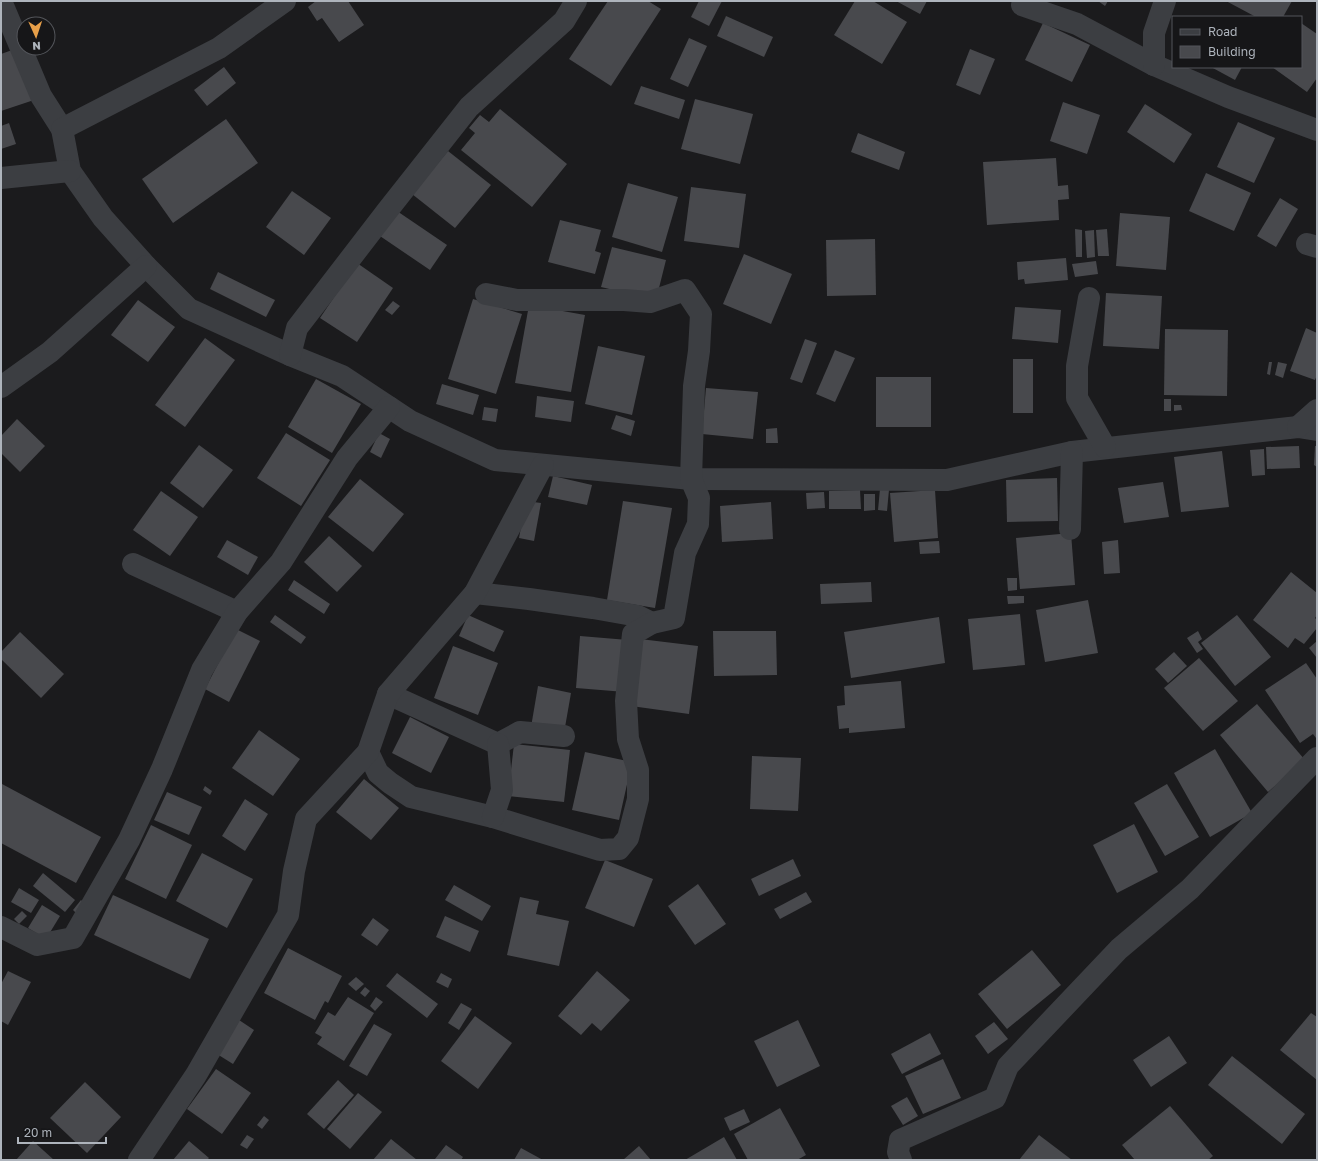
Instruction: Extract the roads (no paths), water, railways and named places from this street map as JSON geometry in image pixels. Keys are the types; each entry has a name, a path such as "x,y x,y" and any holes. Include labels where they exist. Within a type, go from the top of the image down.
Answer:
{"street":[{"path":"1,1 41,96 62,129 70,171 103,218 146,266 189,309 290,355 342,376 410,421 495,460 691,479 947,480 1072,452 1308,428 1317,410"},
{"path":"62,129 219,48 285,1"},
{"path":"290,355 297,328 386,211 469,107 564,21 576,1"},
{"path":"1154,64 1154,33 1165,1"},
{"path":"1022,5 1077,24 1154,64 1228,97 1317,130"},
{"path":"1,178 70,171"},
{"path":"1,388 50,352 146,266"},
{"path":"368,752 378,773 411,797 493,817 600,850 619,849 628,838 638,799 638,770 628,739 626,702 633,634 652,623 674,618 685,553 698,524 699,498 691,479 694,386 699,351 701,314 685,290 650,302 624,300 517,300 486,294"},
{"path":"1089,298 1077,366 1077,398 1105,448"},
{"path":"1,927 37,945 73,938 129,840 162,769 202,670 237,612 281,562 347,458 388,407"},
{"path":"1070,529 1072,452"},
{"path":"139,1160 196,1075 288,915 294,871 306,819 368,752 388,694 475,594 543,465"},
{"path":"133,564 237,612"},
{"path":"475,594 529,599 615,612 638,616 652,623"},
{"path":"388,694 498,744"},
{"path":"498,744 520,732 564,736"},
{"path":"493,817 502,790 498,744"},
{"path":"901,1160 898,1152 900,1140 995,1098 1008,1066 1114,954 1190,889 1317,758"}]}
